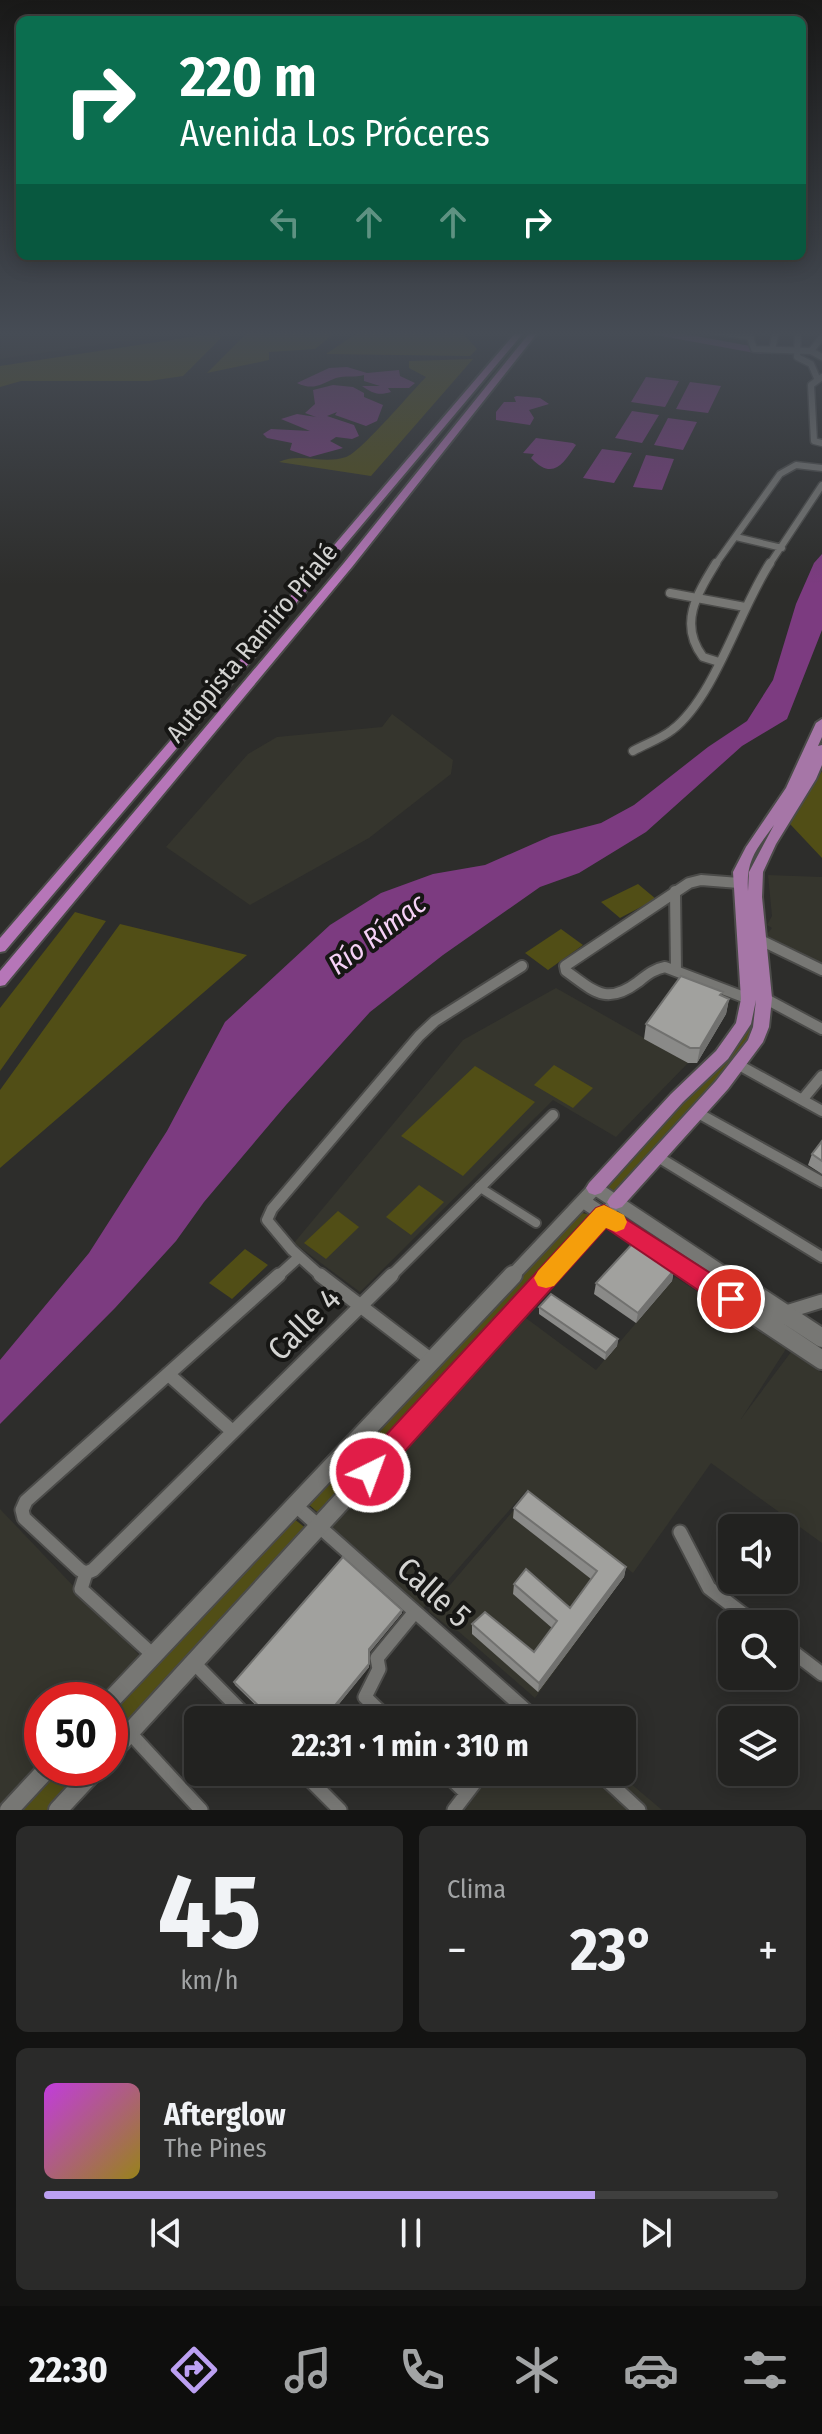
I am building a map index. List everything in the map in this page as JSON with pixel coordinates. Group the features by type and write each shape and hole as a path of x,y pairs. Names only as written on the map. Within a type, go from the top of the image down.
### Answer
{"highway":[{"name":"Autopista Ramiro Prialé","path":"0,947 256,648 449,415"},
{"name":"Autopista Ramiro Prialé","path":"0,981 348,565 467,415"}],"main road":[{"path":"130,1733 739,1065 761,1027 742,932 739,883 746,854 788,794 822,723"},
{"path":"128,1682 736,1039 756,999 756,872 769,844 810,779 822,749"},
{"path":"595,1188 610,1208 704,1281 822,1360"},
{"path":"583,1201 610,1208 715,1268 822,1338"},
{"path":"704,1281 715,1268"},
{"path":"9,1810 31,1786"},
{"path":"64,1807 82,1786"}],"street":[{"path":"818,420 814,441 822,443"},
{"path":"719,662 703,657 691,634 690,616 695,597 785,470 802,465 822,468"},
{"path":"633,751 672,730 693,707 719,662 753,589 822,485"},
{"path":"736,537 782,548"},
{"path":"670,593 745,607"},
{"path":"739,883 695,881 675,891 565,966 566,971 599,994 611,997 620,996 656,968 665,967 756,999 822,1029"},
{"path":"675,891 676,971"},
{"path":"742,932 822,970"},
{"path":"430,1359 299,1257 269,1228 267,1220 272,1209 419,1036 435,1021 522,966"},
{"path":"739,1065 822,1111"},
{"path":"802,1100 822,1076"},
{"path":"698,1113 822,1182"},
{"name":"Calle 4","path":"89,1572 553,1115"},
{"path":"658,1157 822,1257"},
{"path":"479,1187 536,1223"},
{"path":"153,1655 81,1589 89,1572 24,1518 22,1510 26,1501 299,1257"},
{"path":"767,1323 783,1313 822,1301"},
{"path":"168,1374 232,1431"},
{"name":"Calle 5","path":"295,1505 517,1706"},
{"path":"680,1532 709,1588 738,1610"},
{"path":"374,1706 365,1697 365,1692 379,1669 377,1658 414,1613"},
{"path":"798,1656 822,1674"},
{"path":"194,1663 236,1706"},
{"path":"130,1733 201,1810"},
{"path":"316,1786 340,1810"},
{"path":"459,1786 466,1793"},
{"path":"454,1810 472,1786"},
{"path":"613,1786 639,1810"}],"shaded area":[{"path":"391,415 424,415 371,476 279,462 295,458 328,460 346,457"},
{"path":"392,714 453,760 451,774 369,838 250,905 166,847 248,754 277,737 382,727"},
{"path":"822,771 822,858 790,824"},
{"path":"768,875 822,877 822,964 765,936 772,928 767,925 772,916"},
{"path":"638,884 656,899 620,918 601,902"},
{"path":"75,912 106,921 0,1071 0,1008"},
{"path":"120,924 247,955 0,1168 0,1090"},
{"path":"561,929 583,945 548,970 525,953"},
{"path":"747,942 760,1005 747,1045 617,1194 610,1194 603,1188 741,1039"},
{"path":"556,988 688,1063 616,1137 553,1100 360,1292 294,1243 463,1040"},
{"path":"554,1065 593,1088 573,1108 534,1085"},
{"path":"475,1066 535,1102 463,1176 401,1136"},
{"path":"419,1185 444,1202 411,1235 386,1217"},
{"path":"338,1211 359,1227 326,1259 304,1243"},
{"path":"588,1214 590,1223 321,1515 307,1503 575,1215"},
{"path":"245,1249 268,1265 232,1299 209,1283"},
{"path":"675,1277 786,1349 741,1419 791,1352 822,1373 822,1543 798,1526 798,1514 782,1514 711,1463 633,1573 527,1490 420,1612 311,1512 503,1301 596,1370"},
{"path":"524,1498 624,1577 535,1698 458,1631 428,1611"},
{"path":"0,1509 158,1675 128,1708 128,1682 24,1682 24,1786 55,1786 32,1810 0,1810"},
{"path":"293,1518 308,1530 128,1727 128,1696"},
{"path":"43,1786 74,1786 52,1810 21,1810"},
{"path":"482,1786 634,1786 662,1810 465,1810"}],"water":[{"path":"292,415 316,417 312,415 328,415 354,425 359,436 352,439 336,437 330,441 343,448 310,457 290,450 292,443 267,438 263,434 271,429 310,431 281,419"},
{"path":"336,415 379,415 377,421 366,426"},
{"path":"496,415 532,415 534,418 530,425 496,420"},
{"path":"629,415 659,415 642,443 615,438"},
{"path":"668,418 697,422 683,450 654,445"},
{"path":"536,438 576,445 562,464 545,468 531,458 534,454 523,453"},
{"path":"602,449 632,453 614,483 583,478"},
{"path":"646,455 674,459 662,490 633,487"},
{"name":"Río Rímac","path":"822,554 822,630 787,719 742,746 646,832 579,873 540,887 443,955 370,1012 286,1105 204,1202 176,1241 115,1308 0,1424 0,1360 89,1253 167,1131 225,1022 330,925 381,893 433,874 485,865 551,836 601,823 634,805 708,747 747,721 773,680 796,604 814,563"}],"building":[{"path":"681,976 723,992 720,995 729,999 700,1048 690,1048 646,1024"},
{"path":"822,1141 822,1161 812,1154"},
{"path":"634,1242 674,1270 638,1313 596,1283"},
{"path":"551,1294 618,1339 606,1353 539,1307"},
{"path":"528,1491 626,1567 539,1683 472,1624 485,1612 534,1652 557,1621 514,1584 526,1569 570,1608 597,1571 514,1508"},
{"path":"343,1557 402,1610 369,1649 369,1664 334,1706 259,1706 234,1682"}],"slow traffic":[{"path":"546,1278 604,1215 616,1222"}],"route":[{"path":"370,1472 604,1215 731,1299"}]}
